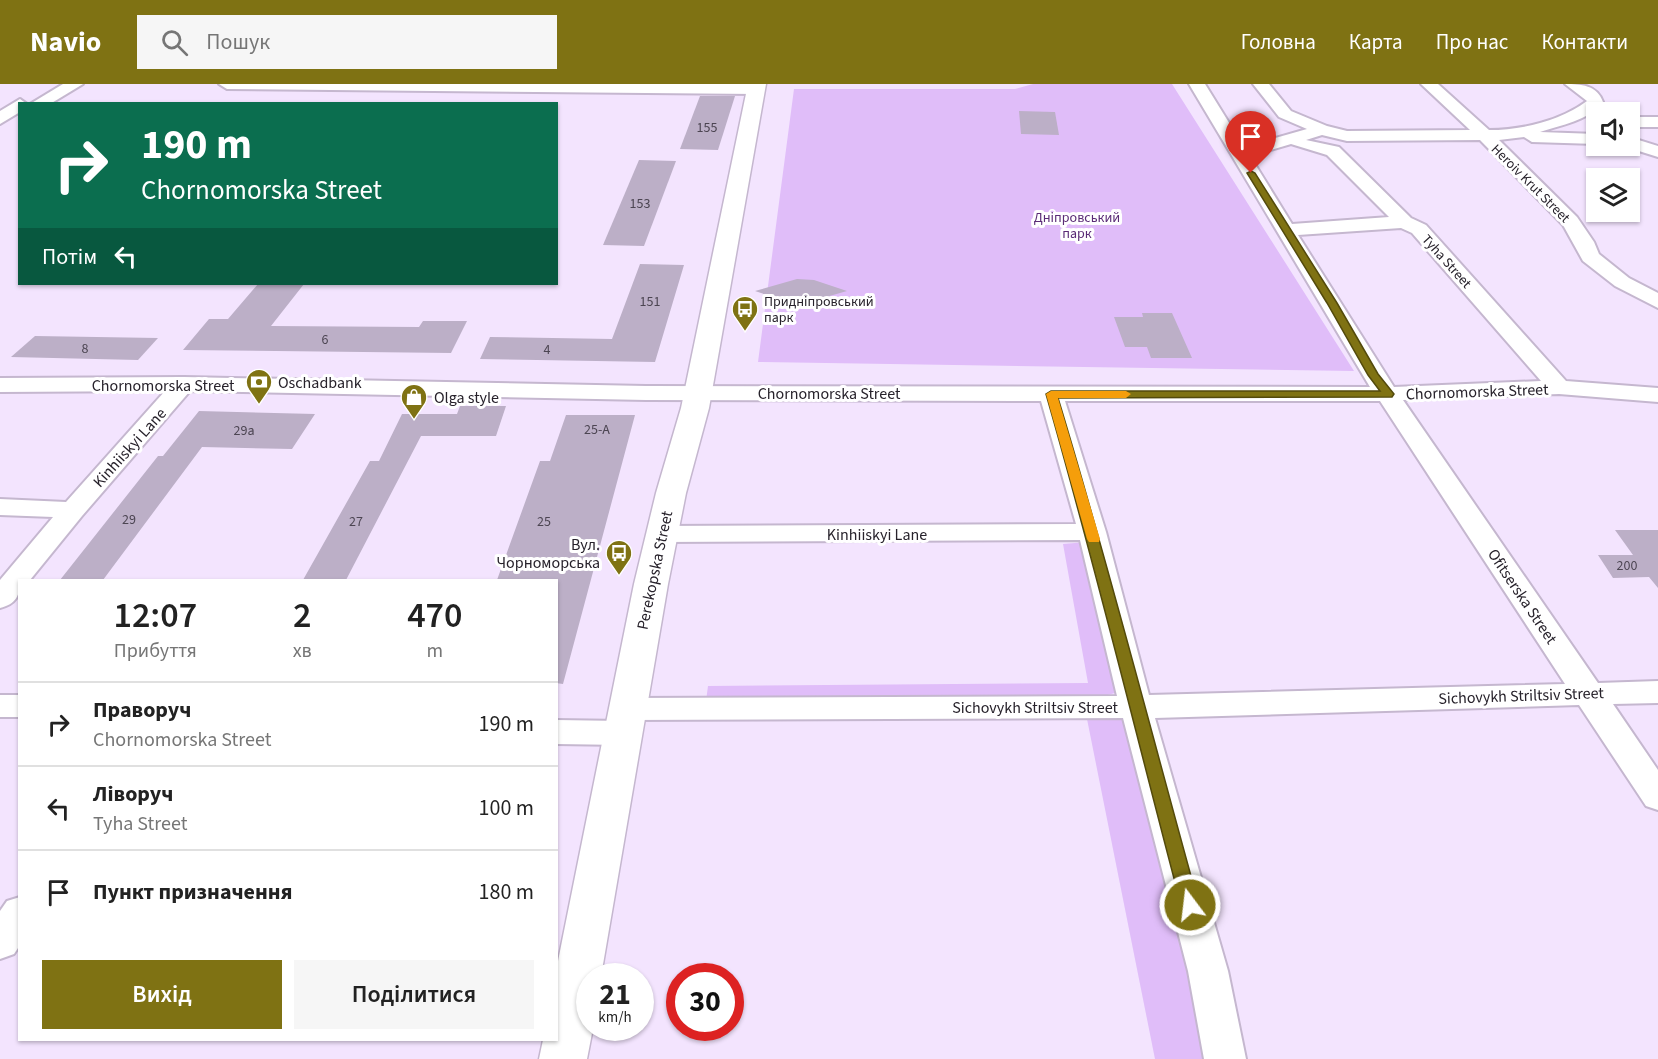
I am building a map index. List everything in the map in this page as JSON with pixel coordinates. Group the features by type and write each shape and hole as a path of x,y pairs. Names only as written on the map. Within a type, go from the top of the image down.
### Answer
{"main road":[{"name":"Perekopska Street","path":"563,1059 571,948 625,721 661,534 698,393 757,87"}],"street":[{"path":"23,102 46,84"},
{"path":"41,102 75,84"},
{"path":"227,84 757,87"},
{"path":"1197,84 1374,375 1388,394"},
{"path":"1261,84 1285,114 1322,130 1347,136 1515,135 1586,139"},
{"name":"Heroiv Krut Street","path":"1429,84 1570,220 1584,242 1590,257 1622,282 1658,302"},
{"path":"1515,135 1579,114 1590,107 1595,102 1593,96 1573,84"},
{"path":"0,121 18,106"},
{"path":"0,121 18,113"},
{"path":"1640,122 1658,122"},
{"path":"1239,154 1322,130"},
{"name":"Tyha Street","path":"1290,141 1333,151 1404,222 1419,230 1559,387"},
{"path":"1640,146 1658,152"},
{"path":"1286,230 1404,222"},
{"name":"Chornomorska Street","path":"3,388 184,384 698,393 1388,394 1559,387 1658,395"},
{"name":"Kinhiiskyi Lane","path":"0,599 73,510 184,384"},
{"path":"1051,394 1092,532 1136,707 1208,971 1225,1059"},
{"name":"Ofitserska Street","path":"1388,394 1658,797"},
{"path":"0,507 73,510"},
{"name":"Kinhiiskyi Lane","path":"661,534 1092,532"},
{"name":"Sichovykh Striltsiv Street","path":"558,732 625,721 1658,692"},
{"path":"0,706 18,706"},
{"path":"18,915 0,944 18,945"}],"green space":[{"name":"Дніпровський парк","path":"1033,84 1172,84 1354,371 758,362 794,89 1015,89"},
{"path":"1087,542 1120,682 1115,693 1096,698 706,701 708,686 1088,683 1063,544"},
{"path":"1087,719 1126,719 1212,1059 1155,1059"}],"building":[{"path":"700,96 735,96 718,150 680,149"},
{"path":"1019,111 1055,112 1059,135 1021,134"},
{"path":"639,160 676,161 644,246 603,245"},
{"path":"640,264 684,265 655,362 480,359 490,337 612,339"},
{"path":"797,279 814,280 847,291 805,303 787,302 755,291"},
{"path":"257,285 303,285 271,326 419,327 423,321 467,321 451,353 183,350 209,319 228,319"},
{"path":"1142,313 1172,313 1192,358 1151,358 1147,347 1125,347 1114,317 1143,317"},
{"path":"35,336 158,338 138,360 11,357"},
{"path":"460,406 506,406 496,436 421,436 347,579 304,579 370,461 379,461 402,414 457,414"},
{"path":"199,411 315,414 292,449 202,447 104,579 61,579 158,456 163,456"},
{"path":"566,415 635,415 563,684 558,683 558,579 497,579 540,461 550,461"},
{"path":"1615,530 1658,530 1658,588 1649,577 1613,578 1598,555 1633,555"}],"slow traffic":[{"path":"1094,539 1051,394 1126,394"}],"place":[{"name":"Придніпровський парк","path":"745,332"},
{"name":"Oschadbank","path":"259,405"},
{"name":"Olga style","path":"414,420"},
{"name":"Вул. Чорноморська","path":"619,576"}],"route":[{"path":"1190,905 1136,707 1092,532 1051,394 1388,394 1374,375 1251,173"}]}
